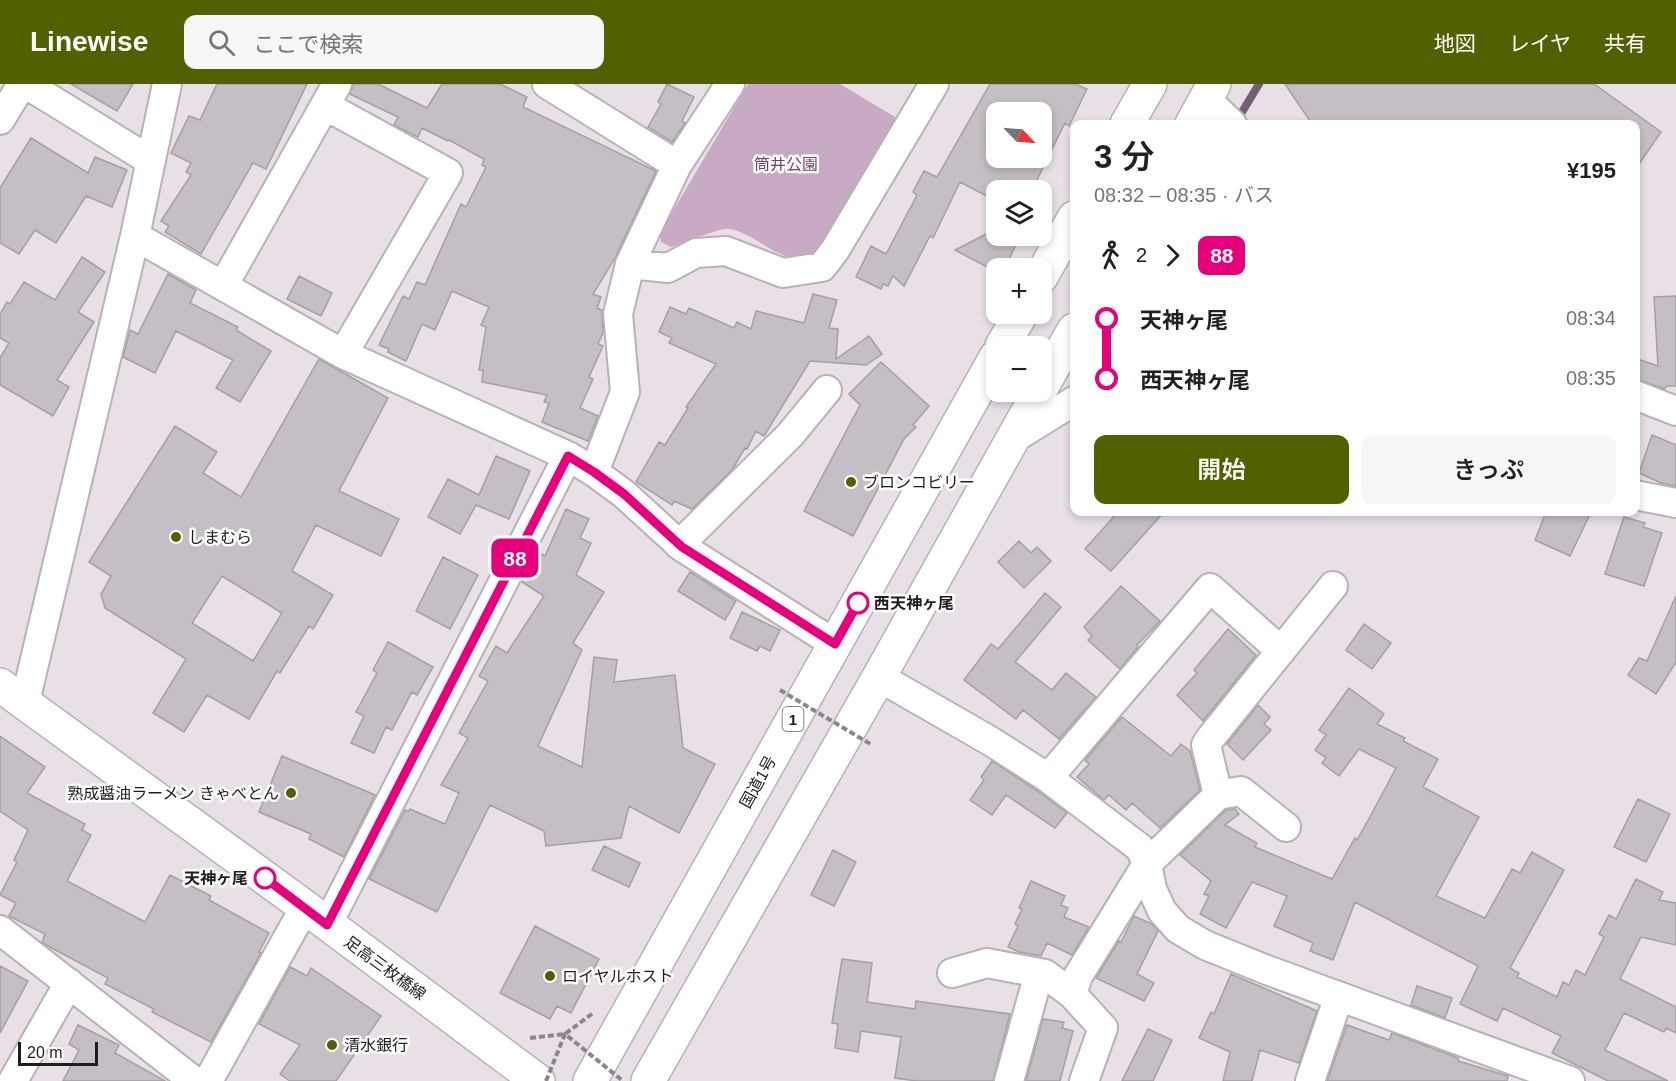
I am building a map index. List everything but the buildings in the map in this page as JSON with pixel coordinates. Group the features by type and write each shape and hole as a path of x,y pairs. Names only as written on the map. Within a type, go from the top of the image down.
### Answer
{"main road":[{"path":"1129,120 1150,84"},
{"path":"1052,258 1070,225"},
{"path":"1052,369 1070,337"},
{"name":"国道1号","path":"590,1081 986,375"},
{"path":"648,1081 1033,402"},
{"name":"足高三枚橋線","path":"12,694 538,1081"}],"street":[{"path":"0,120 24,84 151,161"},
{"path":"12,694 135,236 167,84"},
{"path":"547,84 677,165"},
{"path":"630,264 668,268 696,253 726,251 783,273 822,267 836,249 934,84"},
{"path":"594,472 625,392 618,314 630,264 677,165 719,88"},
{"path":"223,286 332,95 448,173 343,354"},
{"path":"1204,103 1227,120"},
{"path":"135,236 343,354 568,456 624,494 679,545 835,644"},
{"path":"679,545 790,435 827,390"},
{"path":"1640,397 1676,411"},
{"path":"1011,440 1070,403"},
{"path":"207,1081 316,916 568,456"},
{"path":"1640,496 1676,502"},
{"path":"1218,795 1206,745 1333,586"},
{"path":"1048,778 1210,588 1281,651"},
{"path":"879,677 992,742 1048,778 1140,848 1147,864 1152,889 1162,911 1178,929 1205,945 1570,1081"},
{"path":"1072,994 1078,976 1147,864 1218,795 1240,791 1286,827"},
{"path":"0,930 194,1081"},
{"path":"952,973 987,963 1045,974 1072,994 1103,1028 1084,1081"},
{"path":"1009,1081 1039,973"},
{"path":"13,1081 69,983"},
{"path":"1310,1081 1339,996"}],"path":[{"path":"780,690 872,744"},
{"path":"530,1038 565,1034 596,1011"},
{"path":"546,1081 565,1034"},
{"path":"565,1034 623,1081"}],"green space":[{"name":"筒井公園","path":"748,84 840,84 900,120 829,237 816,252 805,257 794,258 783,255 751,237 729,229 710,233 671,247 661,242 660,233"}],"waterway":[{"path":"1237,120 1259,84"}],"bus line":[{"name":"88","path":"265,878 327,925 568,456 624,494 682,547 835,644 858,603"}],"place":[{"name":"ブロンコビリー","path":"851,482"},
{"name":"しまむら","path":"176,537"},
{"name":"西天神ヶ尾","path":"858,603"},
{"name":"熟成醤油ラーメン きゃべとん","path":"291,793"},
{"name":"天神ヶ尾","path":"265,878"},
{"name":"ロイヤルホスト","path":"550,976"},
{"name":"清水銀行","path":"332,1045"}]}
